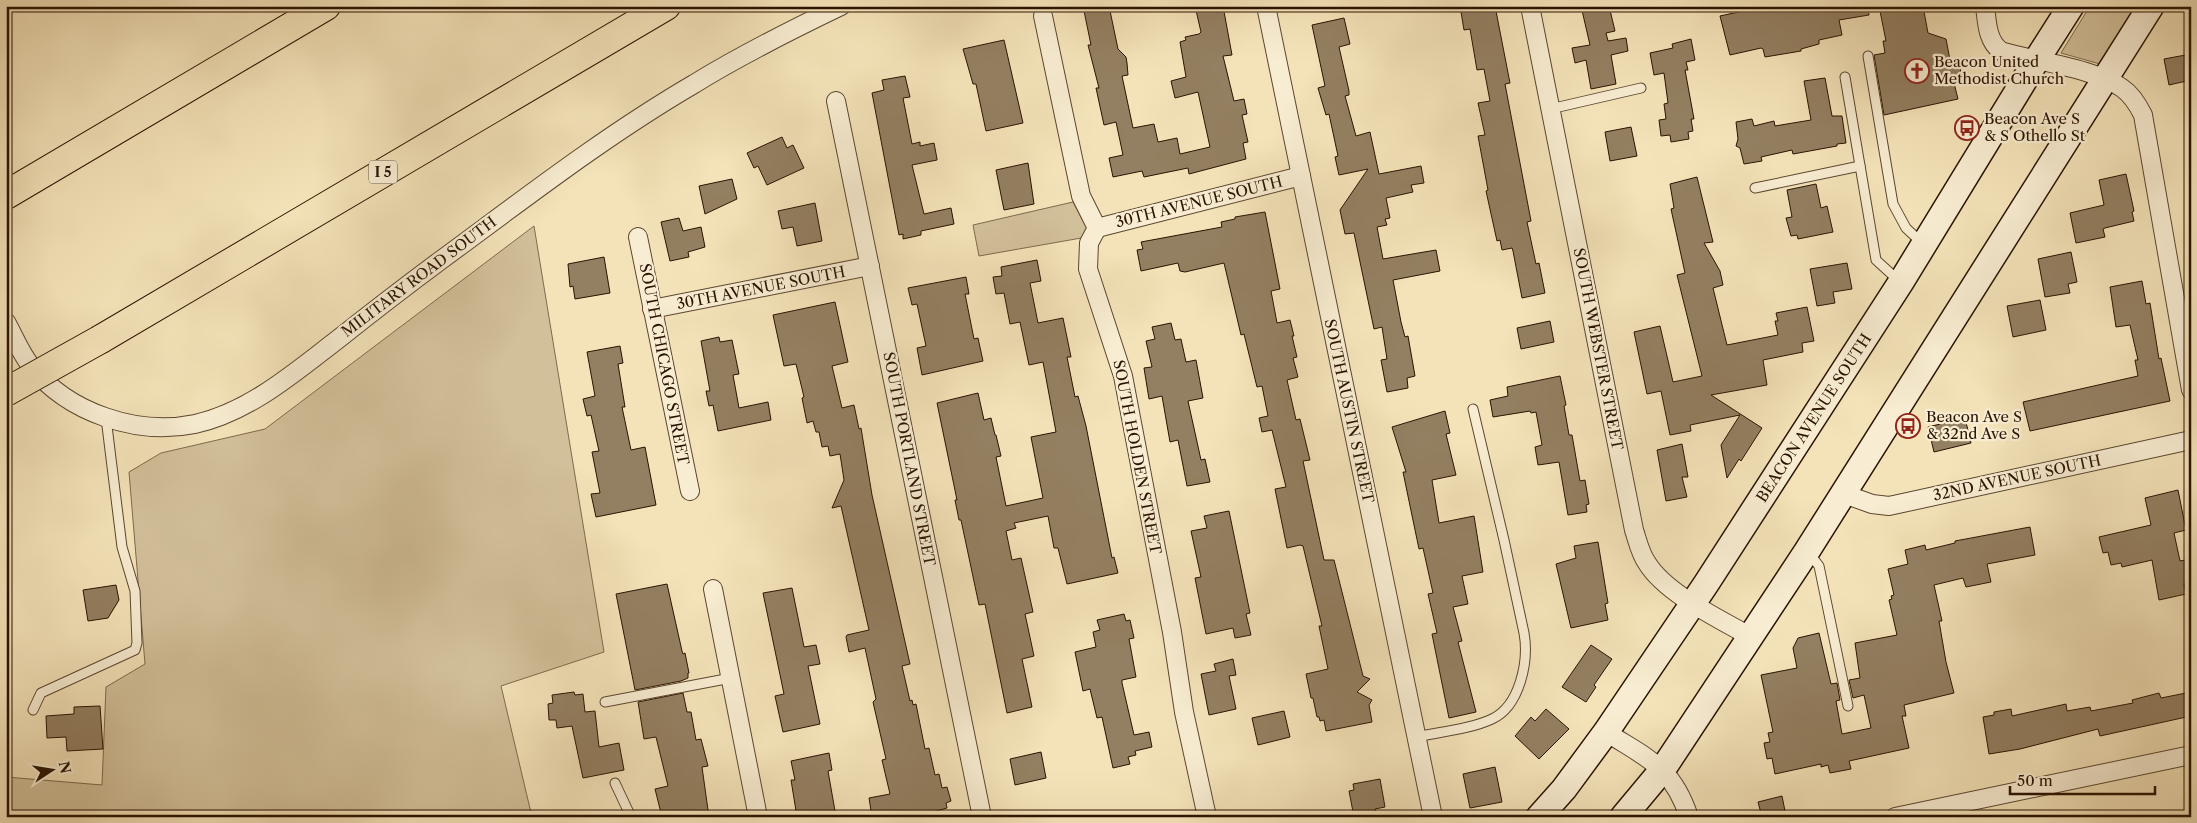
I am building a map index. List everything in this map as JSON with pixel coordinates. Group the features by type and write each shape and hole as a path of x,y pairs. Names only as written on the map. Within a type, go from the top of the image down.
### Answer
{"highway":[{"path":"6,195 326,6"},
{"name":"I 5","path":"6,392 666,6"}],"main road":[{"name":"BEACON AVENUE SOUTH","path":"1539,817 1564,789 1606,732 1693,604 1901,282 2071,6"},
{"path":"1623,817 1663,769 1807,551 2151,6"}],"street":[{"name":"MILITARY ROAD SOUTH","path":"6,322 31,366 68,399 106,418 153,427 193,424 219,417 242,407 302,366 411,282 588,152 693,84 792,30 841,6"},
{"name":"SOUTH AUSTIN STREET","path":"1266,6 1433,817"},
{"name":"SOUTH WEBSTER STREET","path":"1530,6 1636,537 1646,563 1656,577 1693,604 1751,637"},
{"path":"1984,6 1990,38 1994,47 2001,51 2105,78 2123,88 2133,98 2143,115 2191,390"},
{"path":"1043,16 1081,196 1097,228"},
{"name":"SOUTH PORTLAND STREET","path":"836,101 982,817"},
{"name":"30TH AVENUE SOUTH","path":"1097,228 1301,176"},
{"name":"SOUTH HOLDEN STREET","path":"1097,228 1089,243 1088,269 1123,376 1172,632 1184,712 1207,817"},
{"name":"SOUTH CHICAGO STREET","path":"638,236 690,490"},
{"name":"30TH AVENUE SOUTH","path":"652,309 870,266"},
{"name":"32ND AVENUE SOUTH","path":"1844,494 1872,504 1889,506 2191,440"},
{"path":"713,589 758,817"},
{"path":"1606,732 1663,769 1675,784 1689,817"},
{"path":"1895,817 2191,755"}],"lane":[{"path":"1868,56 1894,204 1906,228 1924,245"},
{"path":"1845,77 1876,260 1901,282"},
{"path":"1550,109 1641,88"},
{"path":"1755,188 1860,166"},
{"path":"1416,737 1494,719 1513,698 1523,673 1526,647 1522,624 1473,409"},
{"path":"33,710 41,693 136,650 135,591 122,547 106,418"},
{"path":"1807,551 1818,566 1848,706"},
{"path":"605,702 731,678"},
{"path":"615,783 631,817"}],"shaded area":[{"path":"2090,6 2136,6 2100,64 2061,53"},
{"path":"1073,202 1089,232 1087,237 979,256 973,225"},
{"path":"534,226 604,652 501,686 532,817 6,817 6,777 102,785 106,687 145,664 129,472 161,453 265,429"}],"building":[{"path":"1083,6 1109,6 1118,49 1126,57 1128,75 1122,76 1133,128 1154,124 1158,142 1177,138 1180,154 1210,147 1198,92 1175,98 1171,81 1186,77 1180,42 1186,40 1185,37 1201,32 1195,6 1223,6 1232,55 1223,56 1234,101 1244,99 1247,114 1242,115 1248,142 1243,143 1246,159 1189,174 1188,168 1144,177 1142,171 1113,177 1109,158 1123,155 1116,122 1104,125 1096,88 1099,88 1088,45 1091,45"},
{"path":"1460,6 1495,6 1510,83 1505,84 1531,221 1527,222 1536,264 1539,263 1545,293 1522,298 1512,248 1502,250 1500,240 1497,241 1486,191 1488,190 1478,136 1485,135 1478,103 1490,101 1484,69 1477,70 1470,29 1464,30"},
{"path":"1581,6 1609,6 1615,31 1606,33 1608,41 1626,38 1628,51 1611,55 1616,84 1591,89 1586,60 1575,63 1572,48 1590,45"},
{"path":"1751,6 1868,6 1869,15 1839,20 1842,35 1819,40 1819,44 1801,49 1801,51 1765,57 1761,48 1730,55 1720,16 1752,9"},
{"name":"Beacon United Methodist Church","path":"1879,6 1923,6 1928,33 1946,39 1950,60 1958,59 1963,81 1954,83 1958,99 1884,115 1874,55 1885,53 1883,41 1886,41"},
{"path":"1344,18 1350,44 1339,47 1349,91 1349,95 1345,96 1356,136 1370,132 1379,174 1421,166 1424,183 1411,185 1413,192 1386,198 1390,218 1385,219 1387,225 1377,227 1383,259 1436,250 1440,271 1393,280 1405,337 1408,336 1415,376 1407,378 1408,388 1387,392 1381,360 1387,359 1382,327 1374,329 1354,233 1345,234 1340,210 1368,169 1339,175 1335,157 1338,156 1329,114 1326,115 1318,88 1325,86 1312,25"},
{"path":"1691,39 1695,60 1686,62 1688,70 1685,70 1694,119 1691,119 1693,131 1688,132 1689,139 1671,142 1670,135 1661,136 1659,120 1666,119 1664,104 1668,103 1664,73 1654,75 1650,53 1673,48 1672,44"},
{"path":"1004,40 1023,123 986,131 976,84 973,84 963,49"},
{"path":"2191,54 2191,80 2169,85 2164,59"},
{"path":"905,76 910,97 903,98 912,144 920,142 920,146 934,143 937,159 912,165 924,214 951,208 954,224 921,231 921,235 903,239 903,234 899,235 872,93 884,90 882,80"},
{"path":"1825,78 1832,116 1842,116 1846,143 1793,154 1792,150 1761,157 1762,161 1744,164 1740,148 1736,146 1738,139 1736,122 1752,119 1754,126 1774,121 1775,126 1811,120 1804,81"},
{"path":"1631,127 1637,156 1610,161 1605,132"},
{"path":"782,137 787,148 793,145 804,168 767,185 758,166 754,168 747,153"},
{"path":"1028,163 1034,204 1004,210 996,170"},
{"path":"2126,174 2134,211 2132,212 2134,221 2103,229 2105,237 2076,243 2070,213 2104,205 2099,180"},
{"path":"1697,177 1713,242 1704,243 1720,271 1723,285 1713,288 1727,345 1778,335 1775,321 1778,321 1776,313 1807,307 1814,341 1802,343 1803,352 1763,360 1767,385 1711,395 1762,428 1741,461 1739,459 1727,478 1721,445 1740,415 1690,425 1691,431 1670,435 1661,391 1647,394 1634,332 1660,326 1673,382 1702,376 1677,275 1685,273 1671,209 1674,208 1670,184"},
{"path":"732,179 737,199 705,214 699,186"},
{"path":"1816,184 1821,208 1827,206 1833,232 1798,239 1797,235 1791,236 1786,218 1792,217 1787,190"},
{"path":"815,203 822,241 797,246 793,227 782,229 778,211"},
{"path":"1265,212 1280,289 1271,291 1277,323 1290,320 1294,336 1292,336 1297,357 1293,358 1298,377 1287,380 1296,420 1300,419 1310,460 1303,461 1324,560 1334,560 1363,676 1370,679 1357,692 1372,700 1369,705 1372,722 1326,731 1324,720 1320,721 1319,717 1317,717 1306,674 1328,669 1319,626 1322,626 1303,546 1287,548 1275,489 1286,487 1272,430 1262,432 1259,418 1268,416 1262,386 1257,387 1244,334 1241,335 1224,263 1185,272 1180,271 1178,263 1141,271 1137,250 1143,249 1141,242 1222,227 1221,222 1235,219 1235,217"},
{"path":"679,218 683,231 701,227 705,247 688,252 689,257 670,261 661,222"},
{"path":"2071,252 2077,282 2068,284 2070,293 2045,297 2038,259"},
{"path":"604,257 610,293 575,299 573,286 570,287 568,264"},
{"path":"1037,260 1041,281 1030,283 1038,323 1063,318 1071,357 1067,357 1075,397 1078,396 1086,426 1112,558 1114,557 1118,573 1067,584 1058,548 1054,548 1048,516 1014,523 1016,528 1006,531 1012,560 1021,558 1033,612 1025,614 1034,656 1022,659 1032,707 1007,713 985,604 979,605 961,520 959,520 955,500 957,500 937,403 978,393 984,420 991,418 996,435 1001,456 996,457 1006,506 1043,498 1031,437 1056,432 1043,362 1029,365 1020,322 1010,324 1004,293 996,294 993,277 1002,276 1001,267"},
{"path":"1847,263 1852,289 1833,292 1835,303 1817,306 1810,269"},
{"path":"966,277 969,294 965,294 974,339 978,338 983,361 922,375 917,348 926,346 917,304 912,305 908,288"},
{"path":"2142,281 2146,304 2150,303 2159,359 2161,358 2170,401 2030,431 2023,402 2138,376 2135,360 2138,360 2130,325 2116,327 2110,287"},
{"path":"2040,300 2046,330 2013,337 2007,306"},
{"path":"835,302 848,362 832,366 842,408 854,405 859,429 861,428 872,495 910,664 902,666 910,701 912,700 913,705 916,704 925,749 929,748 935,775 939,774 942,788 947,787 951,801 946,803 947,808 933,812 935,817 897,817 896,813 872,817 869,798 890,794 882,760 886,759 873,702 876,699 865,648 849,652 846,637 847,635 869,630 841,506 832,508 844,480 840,454 830,456 828,446 822,447 819,432 816,432 813,421 807,423 802,398 804,397 796,364 784,366 773,315"},
{"path":"1550,321 1554,342 1521,349 1517,328"},
{"path":"1171,323 1175,340 1181,339 1186,362 1196,360 1203,398 1188,401 1201,460 1205,459 1210,482 1187,486 1178,440 1170,442 1162,396 1149,399 1144,368 1152,367 1146,341 1155,339 1152,327"},
{"path":"719,337 720,342 732,340 739,374 733,375 739,408 768,402 771,420 718,431 713,405 709,406 706,391 710,391 701,341"},
{"path":"620,346 623,363 618,364 625,407 622,407 631,450 645,447 656,505 596,517 591,494 600,493 592,452 599,451 591,415 587,416 583,399 595,396 587,352"},
{"path":"1560,376 1566,405 1564,406 1569,435 1572,435 1580,481 1585,480 1589,504 1586,505 1587,512 1568,515 1559,462 1538,465 1535,447 1542,445 1536,412 1531,413 1530,411 1493,417 1490,400 1508,396 1507,387"},
{"path":"1445,411 1450,433 1446,434 1456,475 1432,480 1439,523 1474,516 1483,572 1462,576 1468,604 1453,607 1462,641 1458,642 1476,712 1449,718 1432,634 1437,633 1428,594 1433,593 1423,548 1419,549 1403,472 1406,472 1392,427"},
{"path":"1965,418 1971,443 1934,452 1928,427"},
{"path":"1682,444 1688,477 1682,477 1687,497 1666,501 1657,450"},
{"path":"2178,490 2186,530 2174,533 2180,561 2191,559 2191,583 2184,584 2186,594 2159,600 2152,560 2122,567 2121,563 2111,565 2108,552 2103,553 2099,537 2151,525 2145,498"},
{"path":"1229,511 1250,613 1246,614 1251,635 1235,638 1233,628 1206,634 1195,578 1201,577 1191,531 1207,528 1204,516"},
{"path":"2030,527 2035,555 1987,564 1991,582 1966,587 1963,578 1934,585 1942,621 1939,621 1946,662 1954,693 1904,705 1906,716 1902,716 1909,748 1849,761 1851,769 1830,773 1828,765 1821,767 1821,764 1775,774 1772,758 1767,759 1764,743 1770,742 1768,733 1773,732 1761,675 1797,668 1793,648 1798,638 1819,633 1831,684 1837,683 1840,700 1836,701 1842,734 1871,728 1864,695 1853,698 1849,680 1860,678 1855,643 1897,635 1889,600 1894,595 1888,569 1908,564 1905,550 1925,545 1926,550 1955,543 1955,541"},
{"path":"1598,542 1608,603 1605,604 1608,620 1571,628 1556,564 1576,558 1574,546"},
{"path":"667,584 682,651 683,654 685,653 689,673 688,678 635,690 616,594"},
{"path":"116,585 119,600 108,618 88,621 83,590"},
{"path":"792,588 804,647 816,645 820,664 808,666 820,724 783,732 775,696 784,694 763,593"},
{"path":"1124,614 1126,621 1130,620 1134,638 1129,639 1136,677 1122,680 1122,683 1134,735 1149,732 1152,747 1135,751 1136,755 1128,757 1130,764 1113,768 1102,717 1097,718 1090,689 1083,691 1075,652 1096,647 1093,632 1100,630 1097,620"},
{"path":"1591,645 1612,659 1594,685 1596,687 1586,702 1562,687"},
{"path":"1233,659 1236,675 1229,676 1236,709 1209,715 1201,674 1216,671 1214,664"},
{"path":"574,692 575,695 583,694 585,712 595,711 599,747 619,743 624,770 583,778 572,726 557,728 556,720 549,720 548,704 553,703 552,695"},
{"path":"2191,692 2191,716 2100,736 2098,729 2020,749 1989,754 1983,717 1994,715 1994,712 2011,709 2012,716 2066,704 2067,711 2090,707 2091,711 2133,703 2132,700 2159,693 2161,698"},
{"path":"683,693 687,712 691,712 696,740 701,739 708,766 702,767 709,817 662,817 655,789 668,786 656,737 644,739 638,702"},
{"path":"100,706 103,749 67,751 66,737 47,738 46,716 74,714 74,707"},
{"path":"1546,709 1569,729 1539,759 1515,736 1531,717 1535,721"},
{"path":"1284,711 1290,737 1258,745 1252,718"},
{"path":"1041,752 1046,778 1015,785 1010,759"},
{"path":"829,753 832,770 828,771 835,811 825,813 825,817 797,817 791,780 795,780 791,761"},
{"path":"1495,767 1502,802 1470,808 1463,774"},
{"path":"1380,779 1385,807 1375,809 1377,817 1354,817 1349,791 1354,790 1353,784"},
{"path":"1782,796 1785,811 1762,817 1758,802"}],"place":[{"name":"Beacon United Methodist Church","path":"1917,71"},
{"name":"Beacon Ave S & S Othello St","path":"1967,128"},
{"name":"Beacon Ave S & 32nd Ave S","path":"1908,426"}]}
